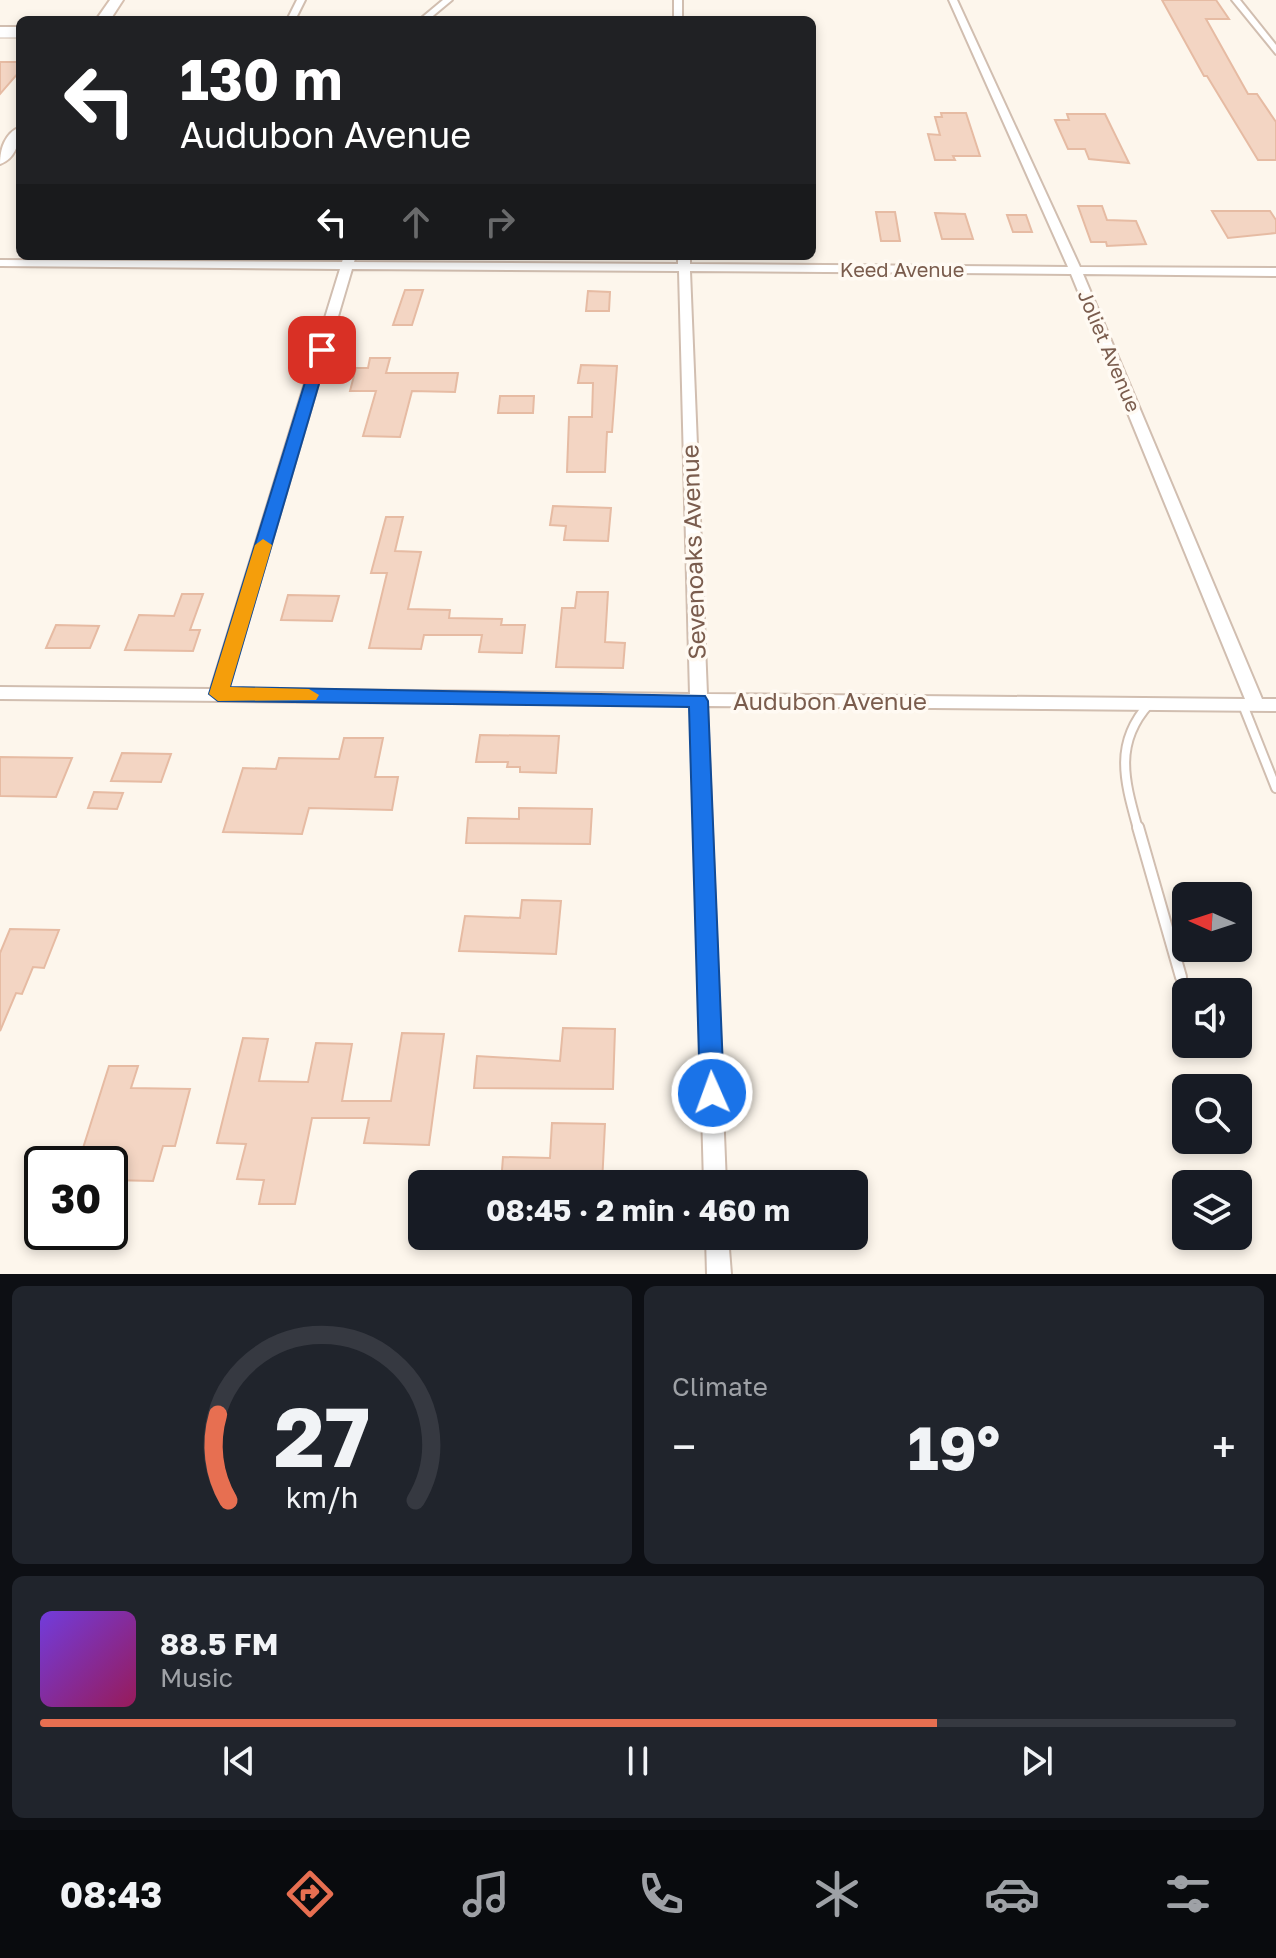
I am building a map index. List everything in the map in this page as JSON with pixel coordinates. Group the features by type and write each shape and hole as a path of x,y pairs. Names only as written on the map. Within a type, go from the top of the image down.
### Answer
{"street":[{"path":"428,16 448,0"},
{"name":"Joliet Avenue","path":"953,0 1076,271 1250,705"},
{"path":"1236,0 1276,51"},
{"path":"0,159 12,137"},
{"path":"218,694 349,260"},
{"name":"Keed Avenue","path":"0,263 349,260 684,262 1276,272"},
{"name":"Sevenoaks Avenue","path":"684,262 715,1170"},
{"name":"Audubon Avenue","path":"0,693 1276,705"},
{"path":"718,1250 719,1274"}],"lane":[{"path":"0,43 2,34"},
{"path":"1149,704 1133,722 1126,746 1126,786 1181,977"},
{"path":"1250,705 1276,788"}],"building":[{"path":"1162,0 1216,0 1229,19 1206,19 1248,94 1257,94 1276,122 1276,160 1258,160 1207,76 1204,76"},
{"path":"0,62 16,62 16,76 0,94"},
{"path":"941,113 966,113 980,156 935,160 928,134 940,135 935,117 942,117"},
{"path":"1067,114 1105,114 1129,163 1089,159 1085,149 1068,149 1055,120 1069,120"},
{"path":"1078,206 1102,206 1107,220 1136,221 1146,244 1107,246 1106,242 1091,242"},
{"path":"1212,211 1270,211 1276,220 1276,233 1228,238"},
{"path":"876,212 895,212 900,241 881,241"},
{"path":"935,213 965,214 973,239 942,239"},
{"path":"1007,215 1026,215 1032,232 1013,232"},
{"path":"405,290 423,290 412,325 393,325"},
{"path":"588,291 610,292 609,311 586,311"},
{"path":"370,358 390,358 386,373 458,373 455,392 412,391 400,437 363,436 376,391 350,391 356,368 368,368"},
{"path":"581,365 617,366 612,432 607,432 605,472 567,472 569,417 592,417 593,383 578,383"},
{"path":"500,396 534,396 533,413 498,413"},
{"path":"553,506 611,508 608,541 564,540 566,526 550,525"},
{"path":"386,517 403,517 395,551 421,552 408,609 450,610 449,618 502,619 501,625 525,625 522,653 479,652 482,635 424,635 421,649 369,648 387,573 371,573"},
{"path":"577,592 608,592 605,642 625,643 623,668 556,667 562,608 575,608"},
{"path":"182,594 203,594 190,630 200,630 193,651 125,650 139,615 174,616"},
{"path":"288,595 339,596 332,621 281,620"},
{"path":"56,625 99,626 90,648 46,648"},
{"path":"480,735 559,736 556,773 520,772 520,767 507,767 508,762 476,762"},
{"path":"344,738 383,738 375,777 398,777 392,810 309,808 302,834 223,832 243,768 276,769 279,758 339,759"},
{"path":"122,753 171,754 161,782 111,781"},
{"path":"0,757 72,758 56,797 0,796"},
{"path":"94,792 123,793 117,809 88,808"},
{"path":"519,808 592,809 590,844 466,843 468,818 519,819"},
{"path":"522,900 561,901 556,954 459,951 465,916 520,918"},
{"path":"10,929 59,930 44,968 33,967 22,994 16,993 0,1031 0,953"},
{"path":"563,1028 615,1029 613,1089 474,1088 477,1056 560,1061"},
{"path":"402,1033 444,1034 429,1145 364,1143 369,1118 312,1118 295,1204 259,1204 264,1180 237,1179 246,1144 217,1143 243,1038 268,1039 259,1081 308,1082 316,1043 352,1044 342,1101 391,1101"},
{"path":"109,1066 138,1066 131,1088 190,1089 175,1146 163,1146 153,1181 128,1180 128,1146 84,1146"},
{"path":"552,1123 605,1124 603,1170 502,1170 503,1157 550,1158"}],"slow traffic":[{"path":"263,545 218,694 309,695"}],"route":[{"path":"322,350 218,694 699,701 712,1093"}]}
